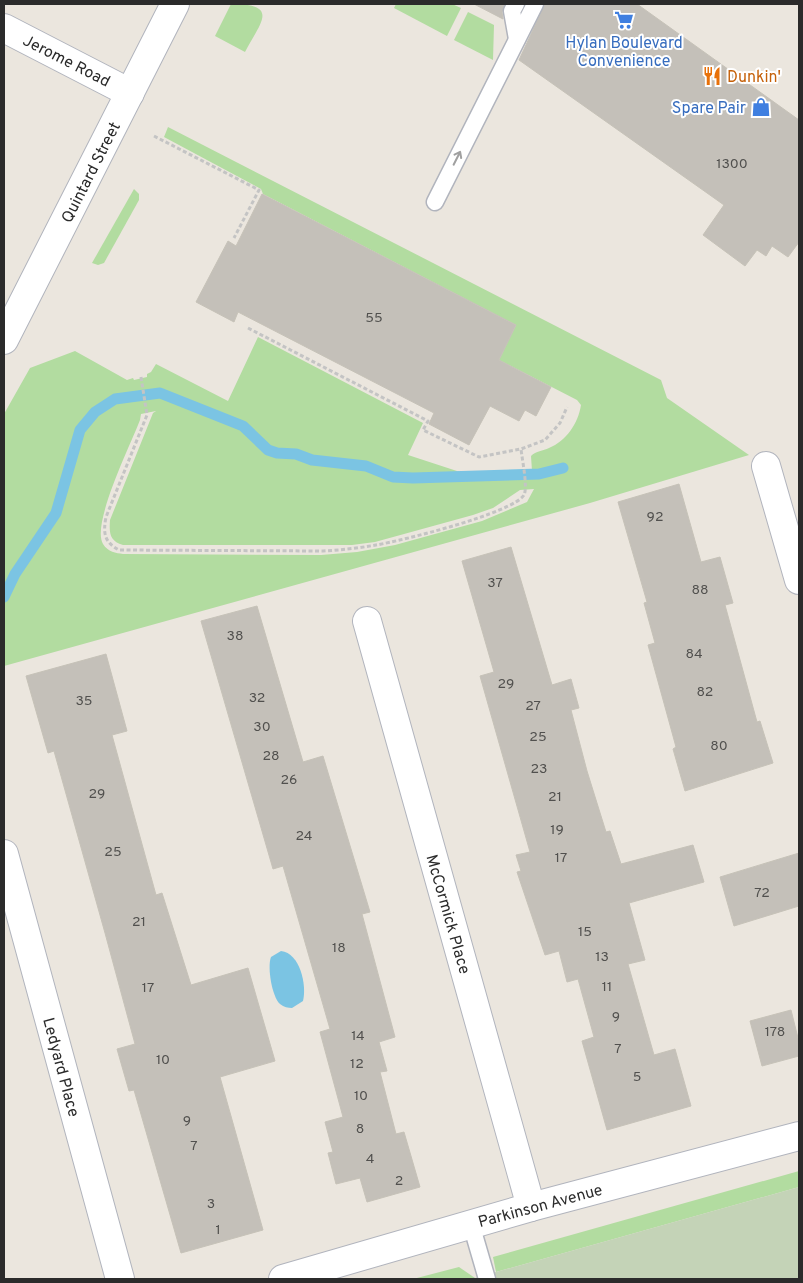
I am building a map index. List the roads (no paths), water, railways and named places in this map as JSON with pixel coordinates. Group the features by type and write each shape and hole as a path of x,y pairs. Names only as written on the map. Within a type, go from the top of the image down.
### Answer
{"street":[{"name":"Quintard Street","path":"4,340 175,4"},
{"name":"Jerome Road","path":"4,28 130,93"},
{"path":"766,466 799,580"},
{"name":"McCormick Place","path":"367,621 531,1207"},
{"name":"Ledyard Place","path":"4,854 120,1279"},
{"name":"Parkinson Avenue","path":"283,1279 531,1207 799,1136"}],"lane":[{"path":"516,4 512,11 517,39"},
{"path":"435,202 535,4"},
{"path":"471,1224 487,1279"}],"water":[{"path":"281,951 293,957 303,979 303,1001 292,1008 280,1004 271,982 271,957"}],"waterway":[{"path":"4,597 15,574 56,513 80,430 95,412 115,399 160,393 243,426 268,450 277,453 296,454 312,460 366,466 393,477 539,474 563,468"}],"place":[{"name":"Hylan Boulevard Convenience","path":"624,20"},
{"name":"Dunkin'","path":"712,76"},
{"name":"Spare Pair","path":"761,107"}]}
